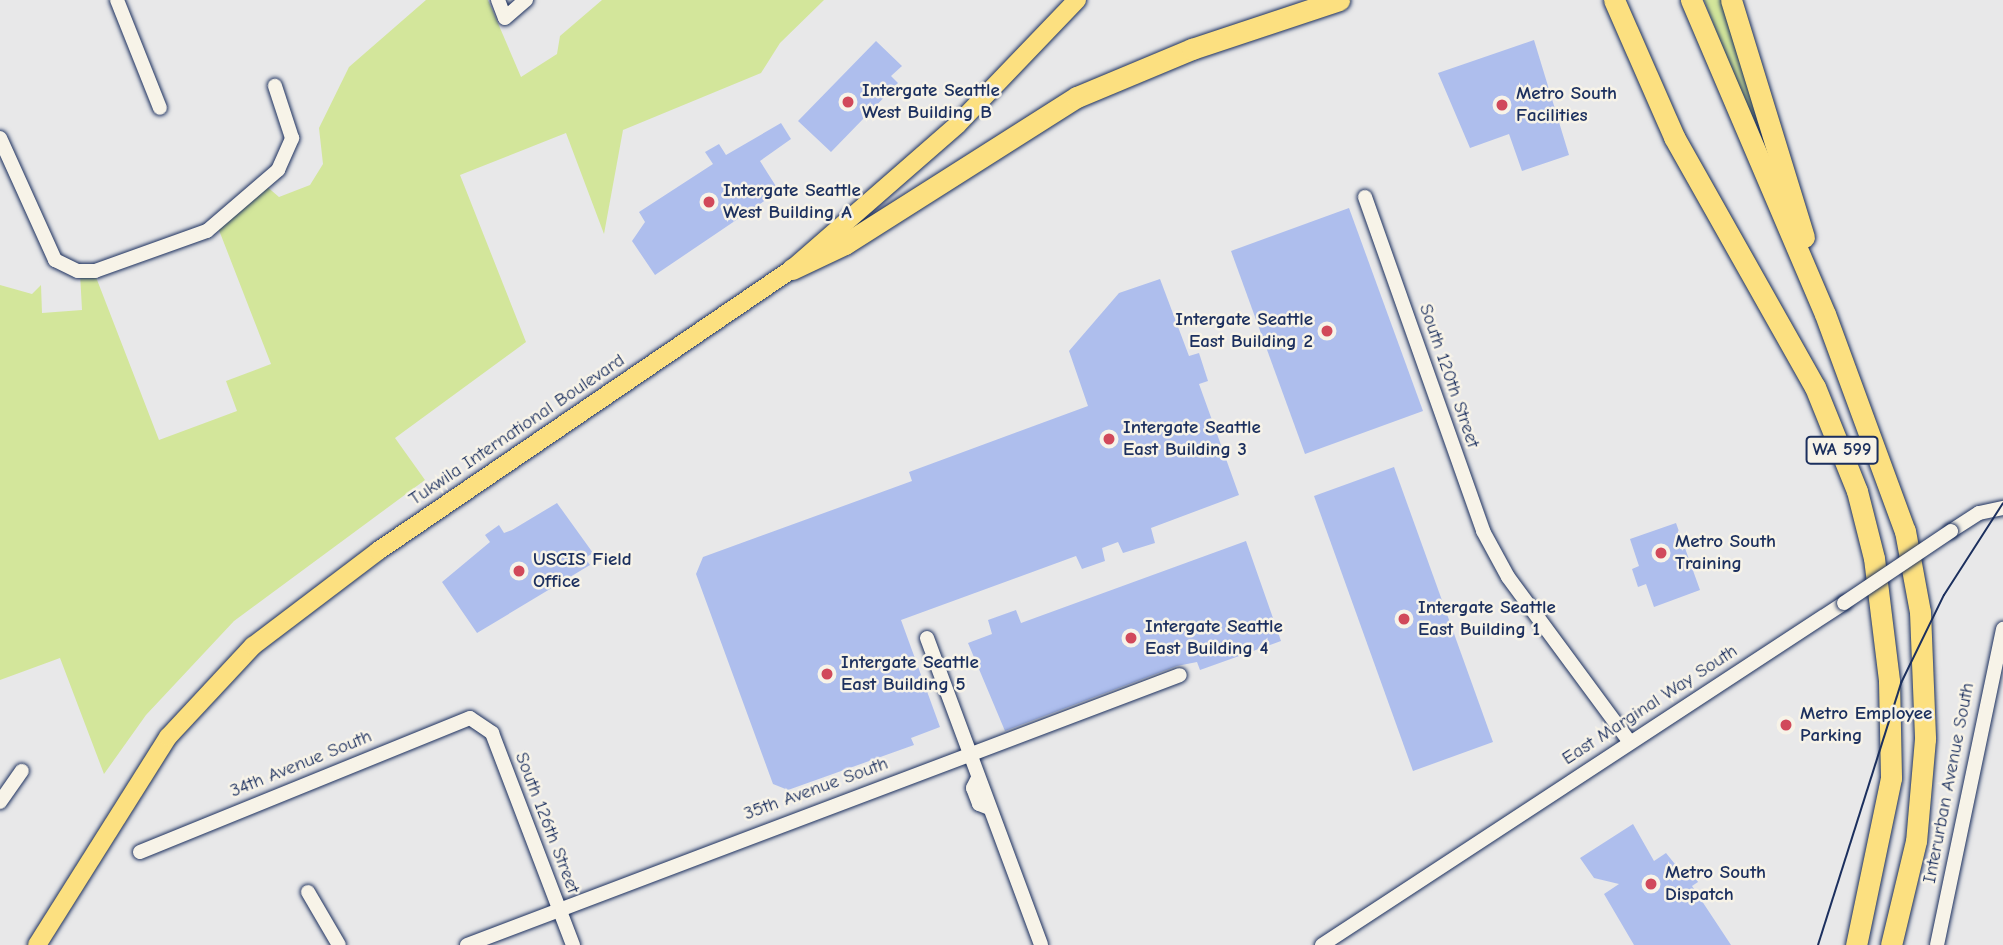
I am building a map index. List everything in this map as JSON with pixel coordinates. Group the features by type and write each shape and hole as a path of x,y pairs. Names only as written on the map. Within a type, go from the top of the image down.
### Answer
{"highway":[{"path":"792,270 845,244 1077,97 1192,49 1339,0"},
{"name":"WA 599","path":"1614,0 1674,137 1815,387 1850,471 1870,544 1889,681 1891,778 1856,945"},
{"name":"WA 599","path":"1691,0 1825,314 1887,472 1920,612 1925,669 1921,801 1891,945"},
{"path":"1731,0 1825,314"}],"main road":[{"name":"Tukwila International Boulevard","path":"37,945 161,746 253,646 374,554 792,270 958,124 1077,0"}],"street":[{"path":"117,0 160,108"},
{"path":"498,0 505,18 526,0"},
{"path":"0,138 55,260 78,271 95,271 207,231 278,170 292,138 275,86"},
{"name":"South 120th Street","path":"1365,197 1483,531 1505,564 1520,578 1519,586 1629,741"},
{"name":"East Marginal Way South","path":"1322,945 1979,513 2003,508"},
{"name":"Interurban Avenue South","path":"1937,945 2003,629"},
{"path":"927,638 977,779 990,801 987,807 1041,945"},
{"name":"35th Avenue South","path":"467,945 1180,675"},
{"name":"34th Avenue South","path":"140,852 458,722 478,720"},
{"name":"South 126th Street","path":"478,720 492,733 573,945"},
{"path":"0,802 22,771"},
{"path":"308,892 339,945"}],"green space":[{"path":"426,0 488,0 521,77 557,54 560,36 602,0 824,0 780,43 761,73 623,130 604,234 566,133 460,175 526,342 395,438 425,480 234,621 146,715 104,774 60,658 0,680 0,285 32,294 41,285 42,313 82,310 80,273 94,272 159,440 237,411 226,381 271,364 217,225 265,185 279,197 310,185 323,164 319,128 349,67"},
{"path":"1704,0 1723,0 1766,149 1732,70"}],"building":[{"name":"Metro South Facilities","path":"1534,40 1569,155 1522,171 1509,134 1470,148 1438,73"},
{"name":"Intergate Seattle West Building B","path":"876,41 902,66 891,76 898,83 831,152 798,121"},
{"name":"Intergate Seattle West Building A","path":"781,123 791,139 760,161 779,191 655,275 632,241 645,222 639,212 713,164 705,152 719,144 726,155"},
{"name":"Intergate Seattle East Building 2","path":"1349,208 1423,411 1305,454 1231,251"},
{"path":"1160,279 1189,356 1199,353 1208,381 1199,384 1239,495 1151,528 1155,543 1123,553 1118,542 1102,548 1105,561 1082,569 1076,556 901,620 940,727 911,738 914,745 788,790 773,784 696,574 703,557 912,481 909,472 1088,406 1069,351 1119,293"},
{"name":"Intergate Seattle East Building 1","path":"1394,467 1493,742 1413,771 1314,496"},
{"name":"USCIS Field Office","path":"557,503 593,553 585,558 590,565 477,633 442,582 490,542 485,535 499,525 504,533 512,530"},
{"name":"Metro South Training","path":"1676,523 1700,590 1654,607 1646,584 1638,587 1632,569 1639,566 1630,539"},
{"name":"Intergate Seattle East Building 4","path":"1246,541 1281,641 1200,670 1197,662 1177,666 1005,731 968,643 992,634 988,620 1016,610 1021,623"},
{"name":"Metro South Dispatch","path":"1633,824 1654,861 1666,853 1687,879 1694,875 1698,882 1692,886 1731,945 1634,945 1604,894 1619,884 1594,878 1580,858"}],"tram line":[{"path":"1818,945 1901,683 1944,595 2003,503"}],"place":[{"name":"Intergate Seattle West Building B","path":"848,102"},
{"name":"Metro South Facilities","path":"1502,105"},
{"name":"Intergate Seattle West Building A","path":"709,202"},
{"name":"Intergate Seattle East Building 2","path":"1327,331"},
{"name":"Intergate Seattle East Building 3","path":"1109,439"},
{"name":"Metro South Training","path":"1661,553"},
{"name":"USCIS Field Office","path":"519,571"},
{"name":"Intergate Seattle East Building 1","path":"1404,619"},
{"name":"Intergate Seattle East Building 4","path":"1131,638"},
{"name":"Intergate Seattle East Building 5","path":"827,674"},
{"name":"Metro Employee Parking","path":"1786,725"},
{"name":"Metro South Dispatch","path":"1651,884"}]}
